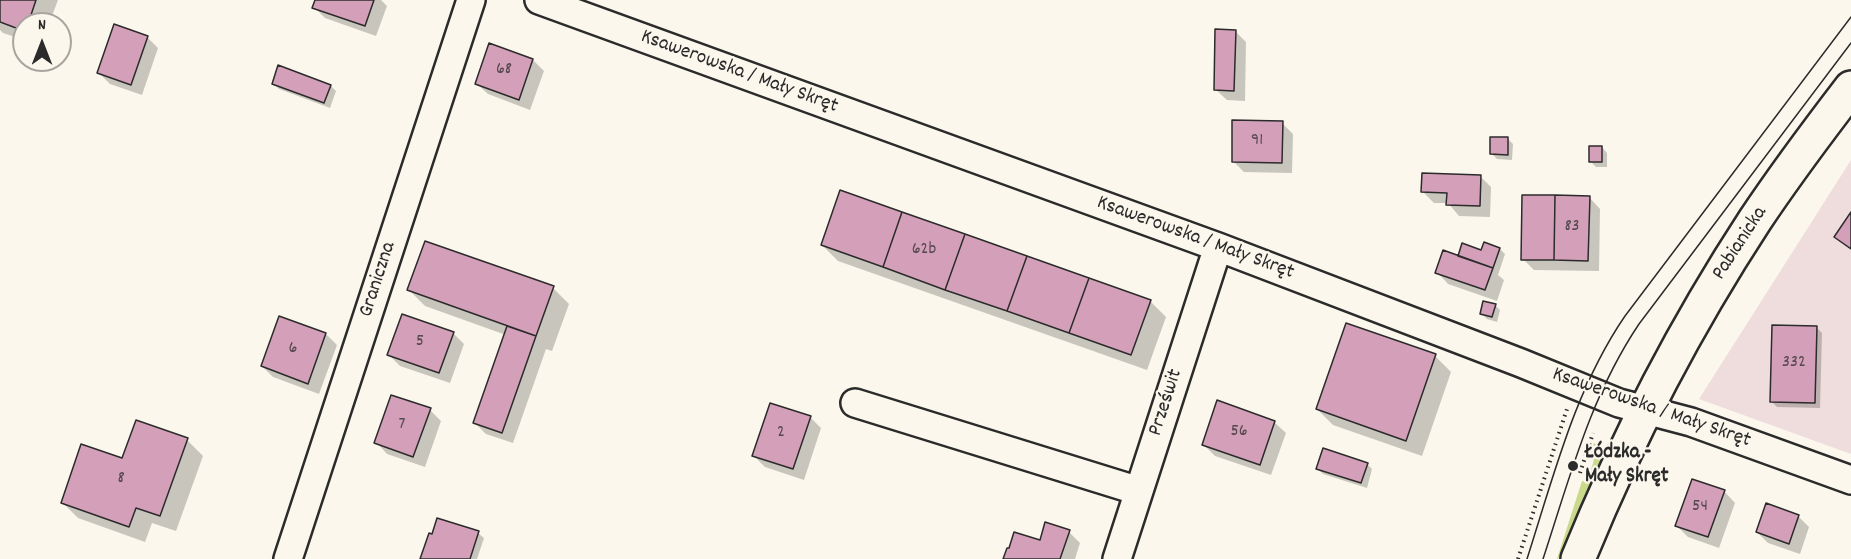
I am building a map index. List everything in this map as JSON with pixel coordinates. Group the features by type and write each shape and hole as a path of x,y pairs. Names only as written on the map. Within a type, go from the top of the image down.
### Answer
{"main road":[{"name":"Pabianicka","path":"1578,559 1614,476 1682,340 1722,272 1791,168 1851,88"}],"street":[{"name":"Graniczna","path":"288,559 471,0"},
{"name":"Ksawerowska / Mały Skręt","path":"539,0 1218,247 1599,395 1691,422 1851,480"},
{"name":"Prześwit","path":"1117,559 1218,247"},
{"path":"855,403 1139,491"}],"path":[{"path":"1518,559 1570,399"}],"shaded area":[{"path":"1851,160 1851,454 1699,399"}],"green space":[{"path":"1594,443 1606,449 1557,559 1582,481 1587,482 1594,460 1589,458"}],"building":[{"path":"0,0 36,0 32,12 12,12 12,26 0,22"},
{"path":"315,0 374,0 365,26 312,8"},
{"path":"114,24 148,36 131,85 97,73"},
{"path":"1215,29 1236,30 1234,91 1214,90"},
{"path":"489,43 533,59 519,100 475,84"},
{"path":"278,65 331,85 324,103 272,84"},
{"path":"1232,120 1283,121 1282,163 1232,162"},
{"path":"1490,137 1508,137 1508,155 1490,154"},
{"path":"1589,146 1602,146 1602,162 1589,162"},
{"path":"1422,173 1481,175 1480,206 1446,205 1447,193 1421,192"},
{"path":"840,190 902,212 883,267 821,245"},
{"path":"1522,195 1555,195 1554,260 1521,260"},
{"path":"1555,195 1590,196 1588,261 1554,260"},
{"path":"902,212 965,234 945,290 883,267"},
{"path":"1851,212 1851,249 1834,237"},
{"path":"965,234 1027,256 1007,311 945,290"},
{"path":"425,241 554,286 536,336 407,290"},
{"path":"1484,242 1500,248 1493,268 1458,256 1462,243 1481,250"},
{"path":"1443,250 1493,268 1485,290 1435,273"},
{"path":"1027,256 1089,278 1069,333 1007,311"},
{"path":"1089,278 1151,300 1131,355 1069,333"},
{"path":"1483,301 1496,304 1492,317 1480,314"},
{"path":"402,314 454,332 439,373 387,355"},
{"path":"279,316 326,333 308,384 261,366"},
{"path":"1346,323 1436,354 1406,441 1316,409"},
{"path":"1772,325 1817,326 1815,403 1770,402"},
{"path":"507,326 536,336 502,433 473,423"},
{"path":"391,395 431,408 413,457 374,443"},
{"path":"1217,400 1275,421 1260,465 1202,445"},
{"path":"770,403 811,416 793,469 752,456"},
{"path":"136,420 188,438 160,516 136,508 129,527 61,503 81,444 122,458"},
{"path":"1323,448 1368,463 1361,483 1316,469"},
{"path":"1692,479 1725,490 1708,537 1675,526"},
{"path":"1766,503 1799,515 1789,544 1756,532"},
{"path":"437,518 479,531 470,559 420,559"},
{"path":"1045,522 1070,530 1060,559 1003,559 1014,532 1040,540"}],"tram line":[{"path":"1527,559 1567,433 1592,373 1608,344 1625,316 1851,17"},
{"path":"1543,559 1572,468 1594,409 1622,352 1639,324 1851,43"}],"place":[{"name":"Łódzka - Mały Skręt","path":"1573,466"}]}
